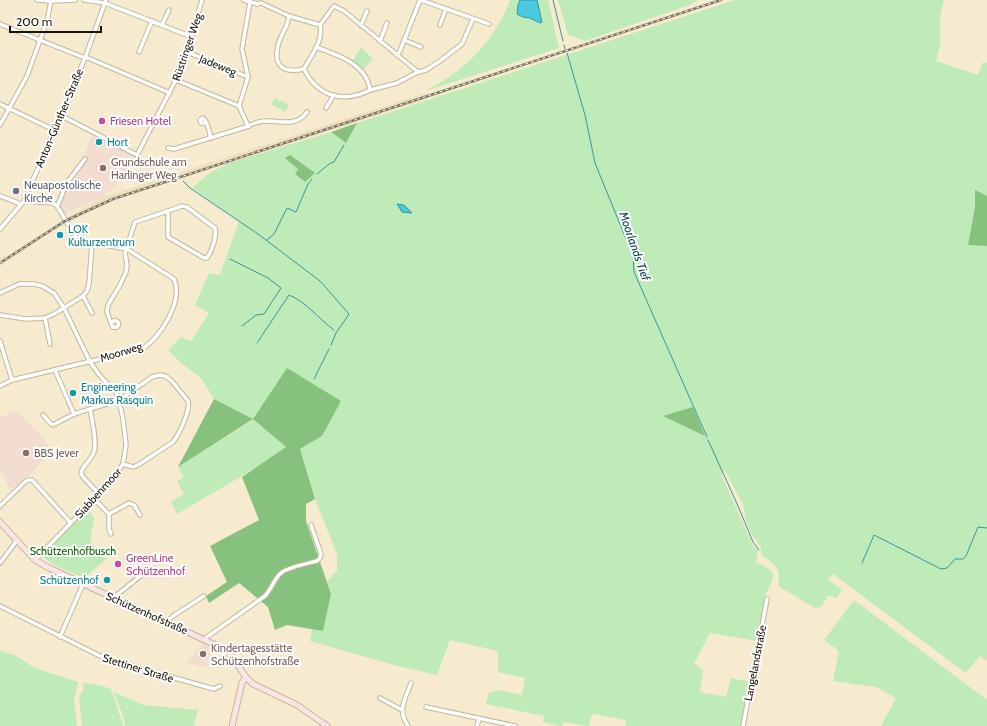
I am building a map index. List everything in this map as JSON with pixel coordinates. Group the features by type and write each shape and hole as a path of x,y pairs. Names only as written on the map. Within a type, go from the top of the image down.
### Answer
{"main road":[{"name":"Schützenhofstraße","path":"0,522 35,560 49,568 227,650 250,682"},
{"path":"232,726 242,683 246,677"},
{"path":"240,693 250,682 261,689 298,705 327,726"}],"street":[{"path":"37,0 75,0"},
{"path":"84,0 106,2 192,37"},
{"name":"Rüstringer Weg","path":"60,115 137,154 176,80 192,37 202,0"},
{"path":"244,0 257,4 261,1 289,16 320,25"},
{"path":"397,55 400,51 420,0 489,24"},
{"path":"0,125 27,76 47,21 51,1"},
{"name":"Anton-Günther-Straße","path":"0,229 22,203 85,58 106,2"},
{"path":"239,106 248,77 242,49 250,2"},
{"path":"304,69 316,47 321,31 320,25 334,6 344,11 418,72"},
{"path":"440,25 446,9"},
{"path":"162,25 169,10"},
{"path":"361,26 367,11"},
{"path":"289,16 279,43 277,58 279,65 284,69 289,71 304,69"},
{"path":"304,69 313,84 334,96 343,98 362,94 370,90 396,83 418,72 426,70 440,61 462,44 473,19"},
{"path":"139,52 152,21"},
{"path":"380,41 387,23"},
{"path":"0,24 88,58 170,93"},
{"path":"404,40 421,46"},
{"path":"316,47 340,57 360,70 366,76 370,90"},
{"name":"Jadeweg","path":"187,52 248,77"},
{"path":"176,80 239,106 249,126"},
{"path":"326,108 334,96"},
{"path":"0,104 54,130"},
{"path":"168,148 174,149 262,121 290,123 302,118 307,112"},
{"path":"207,123 211,138"},
{"path":"0,196 22,203 52,203 57,206 66,184 85,159"},
{"name":"Moorweg","path":"0,386 12,380 142,348 146,346 169,319 177,292 177,285 174,279 127,249 84,243 75,236 57,206"},
{"path":"111,322 107,312 108,305 126,272 127,265 124,253 127,249 135,222 182,206 187,208 215,228 216,232 210,254 207,258 204,258 168,236 168,211"},
{"path":"0,316 26,319 45,318 83,296 90,284 92,244"},
{"name":"Siabbenmoor","path":"0,292 19,284 34,284 42,286 54,293 64,308 90,362 101,377 116,393 123,419 126,445 123,464 109,484 98,493 35,560"},
{"path":"83,296 92,313"},
{"path":"45,318 50,344"},
{"path":"0,341 12,380"},
{"path":"55,370 74,414"},
{"path":"43,415 53,425 74,414 118,400 152,377 165,376 171,380 188,401 189,405 177,438 138,465 133,467 123,464"},
{"path":"90,409 95,451 91,458 83,466 81,473 98,493"},
{"path":"0,506 26,481 32,480 71,523"},
{"path":"94,499 109,514 109,529 111,534"},
{"path":"109,514 129,503 134,505 140,515"},
{"path":"204,639 265,596 270,591 276,578 281,572 317,561 320,558 321,554 311,525"},
{"path":"0,563 16,540"},
{"path":"113,598 149,569"},
{"path":"60,637 83,584"},
{"path":"166,622 204,596"},
{"name":"Langelandstraße","path":"743,726 767,599"},
{"name":"Stettiner Straße","path":"0,606 60,637 117,663 214,689 220,686"},
{"path":"408,726 402,716 402,710 411,683"},
{"path":"380,698 402,710"},
{"path":"426,707 479,720 515,726"},
{"path":"477,726 479,720"}],"shaded area":[{"path":"425,93 427,99 115,200 68,221 0,266 0,256 3,260 66,218 104,197"},
{"path":"94,132 137,155 112,190 104,193 105,197 61,215 57,206 63,189 85,159 84,155"},
{"path":"16,411 43,437 49,447 44,458 28,477 10,490 0,470 0,417"},
{"name":"Kindertagesstätte Schützenhofstraße","path":"204,644 214,649 208,659 209,668 186,663"}],"green space":[{"path":"510,0 548,0 559,48 425,91 453,74 474,57 501,21"},
{"path":"558,0 700,0 585,41 568,35"},
{"path":"735,0 944,0 940,17 940,46 936,61 978,75 983,62 987,63 987,196 975,191 975,207 968,245 987,246 987,661 980,656 966,673 833,574 828,579 842,590 836,599 832,596 828,596 821,607 815,608 778,586 778,570 774,564 761,555 761,547 751,534 746,521 743,504 725,471 721,474 749,537 754,547 758,550 756,562 773,573 773,579 766,594 757,641 710,633 694,664 703,670 700,692 726,697 731,678 750,682 741,726 626,726 625,720 592,714 589,726 563,722 562,726 560,726 543,722 544,716 486,704 489,693 499,690 522,695 525,678 498,672 498,651 450,640 437,675 394,665 310,641 312,629 322,631 331,594 327,581 337,571 337,554 315,499 300,449 322,436 254,419 287,448 177,514 171,502 184,494 177,481 184,477 178,467 253,420 214,399 201,378 181,363 168,350 181,337 191,341 209,313 195,305 209,273 220,275 239,221 192,188 208,174 229,163 331,132 346,143 357,123"},
{"path":"361,47 373,59 363,70 352,62"},
{"path":"275,98 289,105 285,112 271,104"},
{"path":"357,123 346,143 331,132"},
{"path":"290,155 315,173 305,182 295,174 298,169 285,158"},
{"path":"975,190 987,196 987,246 968,245 975,207"},
{"path":"287,368 341,401 322,436 300,449 315,499 306,504 306,521 331,594 323,631 287,625 275,630 268,607 239,583 209,603 206,596 227,582 210,546 259,520 242,477 286,447 253,419"},
{"path":"214,399 253,419 178,467"},
{"path":"693,407 705,436 663,416"},
{"name":"Schützenhofbusch","path":"87,507 94,518 90,541 106,559 85,578 49,562 41,554"},
{"path":"854,600 987,700 987,726 881,726 896,698 876,687 833,681 839,651 824,640"},
{"path":"0,650 16,656 35,668 78,682 74,701 77,726 0,726"},
{"path":"82,683 111,689 123,726 82,726 79,697 84,689"},
{"path":"114,692 143,705 198,710 194,726 125,726 124,719"}],"water":[{"path":"520,0 537,0 542,22 540,23 517,14"},
{"path":"397,204 404,205 412,213 402,212"}],"waterway":[{"name":"Moorlands Tief","path":"553,0 563,41"},
{"name":"Moorlands Tief","path":"564,45 565,49"},
{"name":"Moorlands Tief","path":"567,53 585,115 595,163 633,256 634,272 707,437"},
{"path":"317,174 329,164 334,162 344,145"},
{"path":"267,240 274,234 287,208 296,212 308,184 312,179"},
{"path":"183,181 190,188 258,234 320,281 349,314 336,333 331,345"},
{"path":"230,259 268,278 281,288 264,314 256,315 242,326"},
{"path":"257,343 289,295 301,301 334,330"},
{"path":"314,379 329,349"},
{"name":"Moorlands Tief","path":"708,440 753,542 759,550"},
{"path":"862,563 874,535 941,569 947,568 955,559 963,559 966,556 978,527 987,528"}],"railway":[{"path":"0,263 65,221 113,199 721,0"}],"place":[{"name":"Friesen Hotel","path":"102,121"},
{"name":"Hort","path":"99,142"},
{"name":"Grundschule am Harlinger Weg","path":"103,168"},
{"name":"Neuapostolische Kirche","path":"16,191"},
{"name":"LOK Kulturzentrum","path":"60,235"},
{"name":"Engineering Markus Rasquin","path":"73,393"},
{"name":"BBS Jever","path":"26,453"},
{"name":"GreenLine Schützenhof","path":"118,564"},
{"name":"Schützenhof","path":"107,580"},
{"name":"Kindertagesstätte Schützenhofstraße","path":"203,654"}]}
